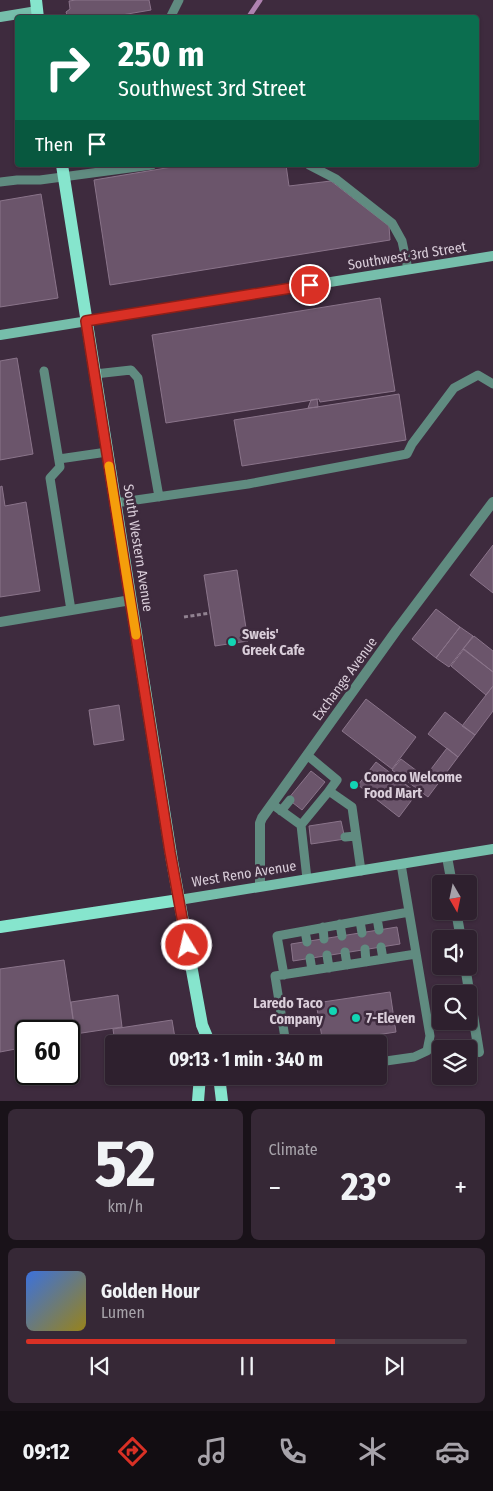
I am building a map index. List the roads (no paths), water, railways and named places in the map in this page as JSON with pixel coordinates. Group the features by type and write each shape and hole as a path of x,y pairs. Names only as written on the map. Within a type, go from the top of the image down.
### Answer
{"main road":[{"name":"South Western Avenue","path":"62,171 169,843 202,1025"},
{"name":"West Reno Avenue","path":"0,927 179,900"},
{"path":"202,1025 202,1035"},
{"path":"202,1025 206,1035"},
{"path":"198,1101 199,1085"},
{"path":"220,1085 222,1101"}],"street":[{"path":"0,17 37,9"},
{"name":"Southwest 3rd Street","path":"0,335 493,256"},
{"name":"Exchange Avenue","path":"260,886 260,823 262,818 396,632 493,502"},
{"path":"0,622 131,600"},
{"name":"West Reno Avenue","path":"179,900 493,849"},
{"path":"447,857 450,875"},
{"path":"466,975 479,1052"}],"lane":[{"path":"172,15 179,0"},
{"path":"0,182 40,180 62,171 121,167"},
{"path":"313,167 336,179 392,224 402,241 408,269"},
{"path":"95,374 131,370 138,378 159,497"},
{"path":"44,371 60,467 50,478 71,610"},
{"path":"115,504 248,484 407,454 412,444 454,388 478,375 493,384"},
{"path":"59,459 107,452"},
{"path":"301,825 337,780 314,768 307,755"},
{"path":"329,791 352,807 361,870"},
{"path":"281,811 290,800"},
{"path":"272,804 301,825 307,843 307,879"},
{"path":"344,837 356,836"},
{"path":"387,1061 414,1057 427,1050 430,1036 401,864"},
{"path":"284,975 277,936 409,912"},
{"path":"377,918 379,930"},
{"path":"360,921 362,933"},
{"path":"340,924 342,936"},
{"path":"323,928 324,939"},
{"path":"305,930 307,942"},
{"path":"381,947 384,959"},
{"path":"365,949 366,962"},
{"path":"345,952 347,965"},
{"path":"285,1035 275,976 416,954"},
{"path":"327,955 329,968"},
{"path":"310,958 312,970"}],"waterway":[{"path":"250,15 260,0"}],"place":[{"name":"Sweis' Greek Cafe","path":"232,642"},
{"name":"Conoco Welcome Food Mart","path":"354,785"},
{"name":"Laredo Taco Company","path":"333,1011"},
{"name":"7-Eleven","path":"356,1018"}]}
